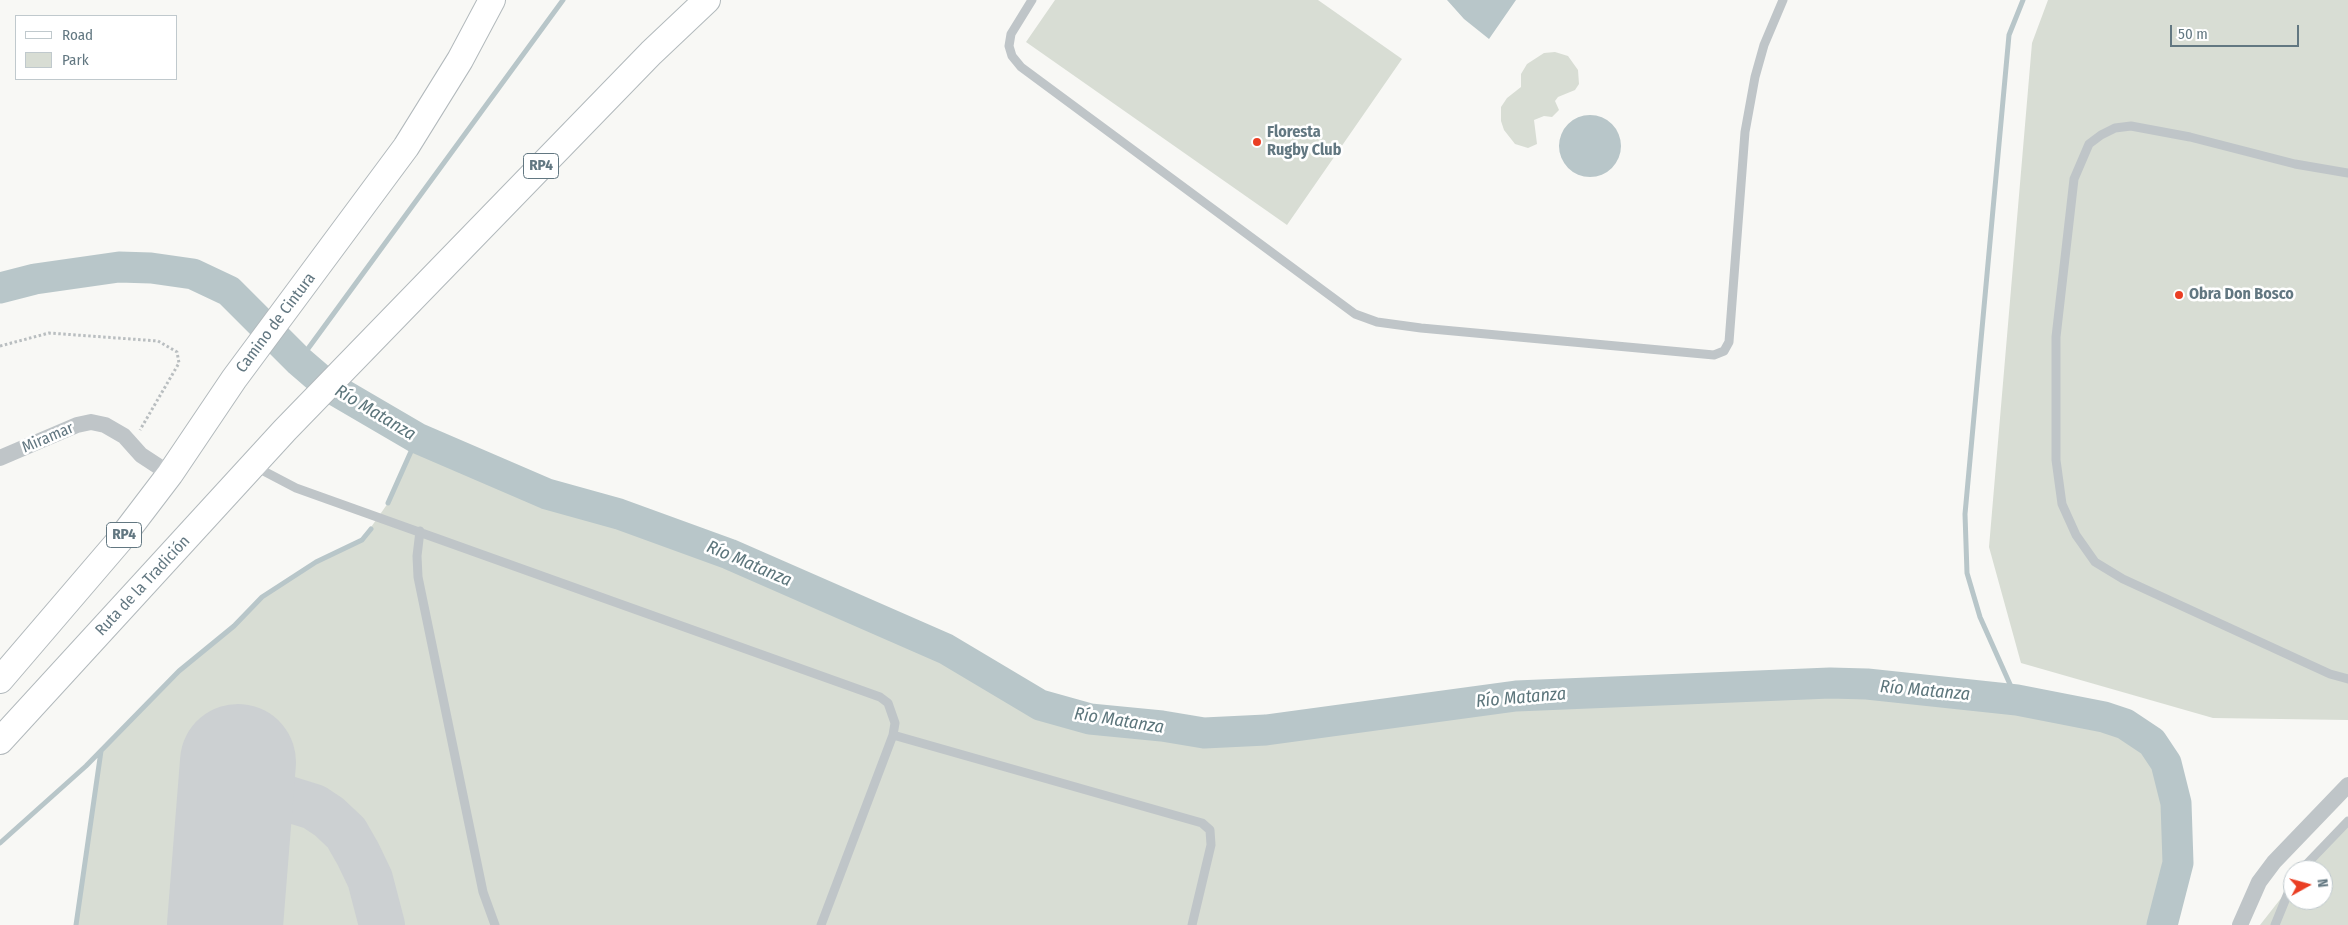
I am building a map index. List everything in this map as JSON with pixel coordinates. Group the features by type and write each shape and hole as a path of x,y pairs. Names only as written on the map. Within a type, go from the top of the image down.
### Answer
{"main road":[{"name":"Camino de Cintura","path":"170,474 234,379 406,147 460,60 492,0"},
{"name":"Ruta de la Tradición","path":"0,741 285,430 651,53 707,0"},
{"name":"RP4","path":"0,680 119,541 170,474"}],"street":[{"name":"Miramar","path":"0,458 77,425 91,422 106,425 124,436 140,455 170,474"},
{"path":"2240,925 2259,882 2274,862 2348,785"}],"lane":[{"path":"1032,0 1011,34 1009,46 1012,56 1021,67 1355,314 1377,322 1421,328 1714,355 1724,351 1729,342 1745,132 1755,77 1764,45 1783,0"},
{"path":"2348,173 2295,164 2190,137 2139,127 2115,128 2089,144 2074,179 2056,337 2056,460 2062,504 2076,535 2095,562 2123,579 2330,674 2348,679"},
{"path":"254,466 296,488 880,697 888,703 893,712 895,723 893,735 821,925"},
{"path":"420,531 417,556 418,576 483,892 495,925"},
{"path":"893,735 1202,823 1210,830 1211,845 1192,925"},
{"path":"2311,860 2348,821"},
{"path":"2275,925 2283,905"}],"path":[{"path":"0,346 49,333 158,341 177,352 179,363 141,429 135,434 124,436"}],"green space":[{"name":"Floresta Rugby Club","path":"1055,0 1318,0 1402,59 1287,225 1026,42"},
{"name":"Obra Don Bosco","path":"2048,0 2348,0 2348,720 2213,718 2021,663 1989,547 2032,43"},
{"path":"1555,52 1568,56 1578,70 1579,84 1575,90 1558,97 1555,101 1559,110 1552,117 1544,116 1534,120 1537,144 1528,148 1515,144 1504,130 1501,121 1501,107 1507,98 1521,87 1521,74 1527,64 1544,53"},
{"path":"417,438 547,494 619,514 729,554 946,649 1040,705 1090,719 1162,726 1204,733 1266,730 1516,696 1830,683 1867,684 2017,700 2104,717 2125,724 2152,742 2166,763 2176,803 2178,863 2162,925 76,925 101,751 179,671 234,626 262,597 316,562 362,540 388,503"},
{"path":"2348,826 2348,925 2260,925 2283,896 2283,910 2333,910 2333,860 2316,860"}],"shaded area":[{"path":"1447,0 1516,0 1489,39 1464,19"},
{"path":"1590,115 1607,120 1612,124 1616,129 1621,146 1616,163 1612,168 1607,172 1590,177 1573,172 1568,168 1564,163 1559,146 1564,129 1568,124 1573,120"}],"waterway":[{"path":"299,361 563,0"},
{"path":"2017,700 1980,617 1967,573 1965,514 2009,35 2023,0"},
{"name":"Río Matanza","path":"0,288 35,279 119,267 151,268 193,274 229,291 299,361 328,386 417,438 547,494 619,514 729,554 946,649 1040,705 1090,719 1162,726 1204,733 1266,730 1516,696 1830,683 1867,684 2017,700 2104,717 2125,724 2152,742 2166,763 2176,803 2178,863 2162,925"},
{"path":"388,503 417,438"},
{"path":"0,843 86,766 179,671 234,626 262,597 316,562 362,540 371,529"},
{"path":"76,925 101,751"}],"taxiway":[{"path":"236,794 285,798 314,807 329,817 346,833 358,854 370,879 382,925"}],"runway":[{"path":"225,925 238,762"}],"place":[{"name":"Floresta Rugby Club","path":"1257,142"},
{"name":"Obra Don Bosco","path":"2179,295"}]}
